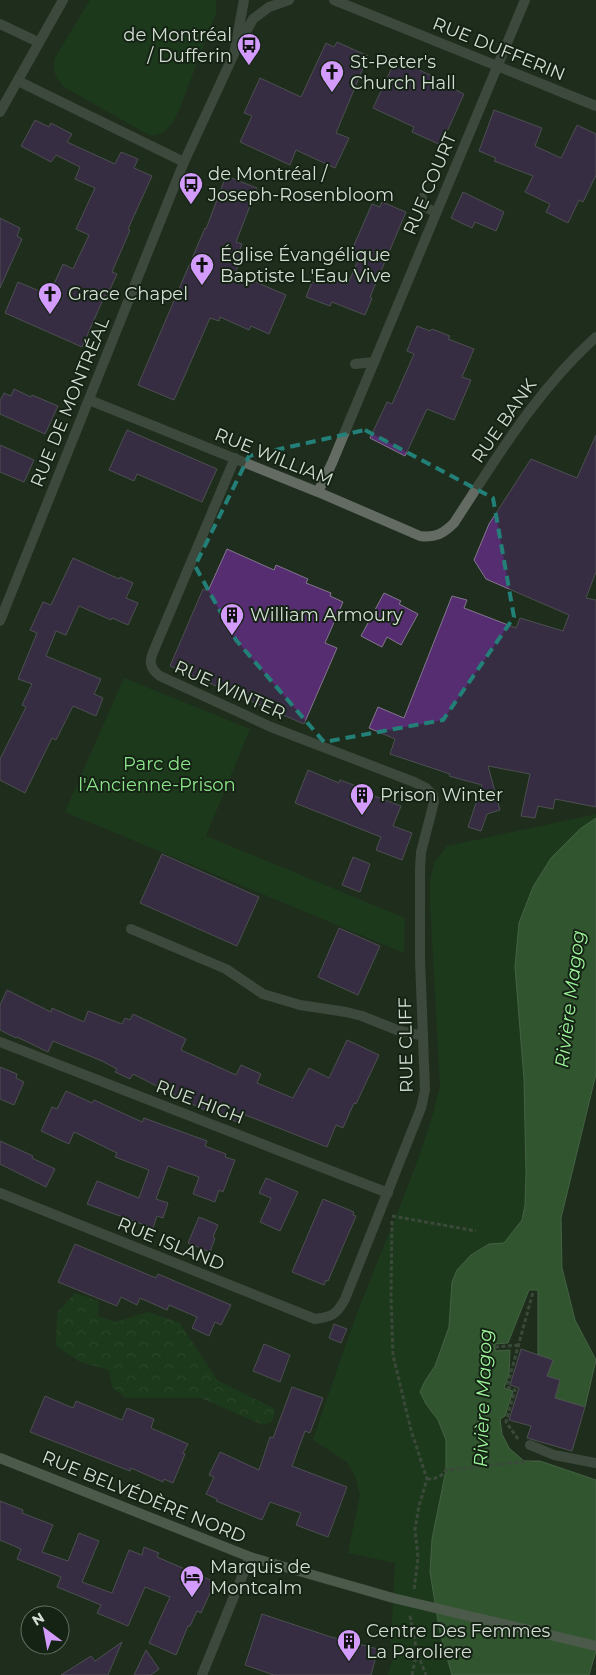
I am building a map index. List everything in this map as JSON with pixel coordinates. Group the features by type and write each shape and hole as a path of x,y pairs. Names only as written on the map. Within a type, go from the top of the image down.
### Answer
{"main road":[{"name":"RUE BELVÉDÈRE NORD","path":"0,1458 250,1557 393,1598 596,1646"}],"street":[{"path":"0,112 62,0"},
{"name":"RUE DE MONTRÉAL","path":"0,621 184,162 234,54 244,0"},
{"path":"234,54 253,18 269,6 289,0"},
{"name":"RUE DUFFERIN","path":"334,0 596,106"},
{"name":"RUE COURT","path":"318,492 332,464 526,0"},
{"path":"0,24 38,42"},
{"path":"18,81 184,162"},
{"path":"422,198 422,205 436,213"},
{"name":"RUE BANK","path":"446,531 454,523 542,393 596,337"},
{"path":"355,364 374,362"},
{"name":"RUE WILLIAM","path":"89,400 318,492 420,536 429,538 438,536 446,531"},
{"name":"RUE WINTER","path":"235,458 151,657 150,662 154,672 271,727 426,788"},
{"name":"RUE CLIFF","path":"331,1316 339,1310 345,1299 421,1108 425,1090 420,959 420,869 421,852 434,802 433,795 426,788"},
{"path":"131,929 226,969 263,994 300,1006 362,1016 397,1030 423,1036"},
{"name":"RUE HIGH","path":"0,1042 388,1193"},
{"name":"RUE ISLAND","path":"0,1193 315,1318 331,1316"},
{"path":"530,1445 554,1455 596,1463"},
{"path":"202,1675 250,1557"}],"path":[{"path":"413,1593 418,1558 415,1528 427,1479 411,1430 393,1355 390,1296 392,1216 476,1231"},
{"path":"530,1445 518,1439 506,1422 516,1390 507,1387 533,1292"},
{"path":"495,1347 519,1345"},
{"path":"427,1479 442,1476 446,1470 524,1461"},
{"path":"409,1611 417,1652 426,1675"},
{"path":"412,1675 417,1652"}],"highlighted area":[{"path":"365,430 493,498 514,617 443,720 324,742 236,640 195,566 249,456"}],"green space":[{"path":"90,0 216,0 216,13 179,110 168,128 160,134 149,135 64,87 56,77 54,70 55,58"},
{"name":"Parc de l'Ancienne-Prison","path":"124,678 250,729 206,836 405,918 404,953 65,812"},
{"path":"596,814 596,818 580,829 524,1079 526,1173 525,1205 522,1220 504,1243 452,1282 449,1327 435,1366 425,1381 426,1404 438,1420 446,1440 446,1470 432,1539 448,1660 452,1675 388,1675 393,1657 390,1635 395,1563 348,1553 360,1495 355,1476 347,1462 313,1440 354,1322 426,1137 440,1087 430,903 430,881 434,863 447,846"},
{"path":"75,1293 99,1301 98,1316 115,1322 148,1312 180,1323 217,1380 275,1409 272,1422 263,1425 201,1398 125,1398 112,1387 109,1370 80,1362 56,1346 57,1313"}],"water":[{"name":"Rivière Magog","path":"596,818 596,1074 561,1218 562,1268 575,1320 596,1360 585,1407 555,1398 560,1380 547,1376 553,1360 538,1355 538,1290 529,1290 508,1343 495,1344 495,1351 510,1350 509,1374 504,1388 513,1391 505,1416 500,1419 502,1434 509,1448 524,1461 540,1461 596,1480 596,1651 589,1675 452,1675 440,1633 430,1572 432,1539 446,1470 446,1440 438,1420 420,1392 435,1366 449,1327 452,1282 457,1270 471,1255 489,1244 504,1243 522,1220 525,1205 526,1173 524,1079 515,967 519,923 533,887 551,858 580,829"}],"building":[{"name":"St-Peter's Church Hall","path":"337,42 368,56 336,133 349,138 335,168 296,150 290,165 240,142 252,116 244,113 260,78 301,97 326,43 334,47"},
{"path":"396,59 464,94 441,145 412,132 414,127 373,108"},
{"path":"494,110 542,128 535,146 561,158 577,125 596,134 596,175 583,202 579,200 568,223 546,212 550,204 525,192 533,176 494,161 496,158 479,151"},
{"path":"35,120 49,127 51,123 72,134 67,142 115,164 121,152 138,159 134,168 152,176 128,229 130,230 112,272 117,274 107,296 105,295 82,347 5,313 18,282 49,295 63,264 73,269 89,235 76,229 95,188 75,179 80,167 56,155 51,162 21,146"},
{"path":"226,176 257,188 236,242 242,244 240,249 244,251 235,273 286,295 269,334 251,326 249,330 220,317 219,321 210,318 174,400 138,385 206,229"},
{"path":"463,192 504,212 496,231 475,222 472,228 451,218"},
{"path":"382,202 406,212 370,297 372,298 365,315 332,302 330,306 306,297 312,282 318,284 322,273 348,284 359,258 350,254 372,204 380,207"},
{"path":"0,218 20,228 17,236 22,239 0,288"},
{"path":"417,326 450,336 448,339 474,349 462,377 471,380 454,420 427,409 405,456 370,438 387,402 392,404 414,354 407,351"},
{"path":"14,389 58,406 45,434 0,414 0,401 4,393 11,396"},
{"path":"127,430 217,469 202,502 137,474 134,481 109,470"},
{"path":"596,435 596,572 586,598 596,600 596,807 555,799 553,809 538,806 535,818 521,816 530,774 488,766 500,810 487,814 481,831 468,827 482,785 449,776 450,774 390,754 395,739 369,728 378,707 404,718 452,596 467,600 464,608 516,628 520,618 563,631 569,615 486,579 474,560 489,524 531,459 577,478"},
{"path":"0,445 34,460 24,482 0,472"},
{"name":"William Armoury","path":"227,549 274,570 276,565 308,579 306,583 331,593 330,596 343,602 325,643 337,648 304,724 170,666 203,589 208,591"},
{"path":"73,558 119,579 120,577 133,583 126,598 138,603 128,625 79,606 66,635 56,631 46,656 101,679 94,694 103,698 96,716 73,706 56,740 52,738 25,793 0,780 0,759 26,707 22,705 32,684 18,679 37,633 30,630 43,602 51,605"},
{"path":"384,593 401,601 399,604 418,614 401,645 387,637 382,647 361,636"},
{"name":"Prison Winter","path":"308,770 339,783 340,780 370,791 369,794 401,806 393,826 412,833 402,860 376,850 381,837 295,803"},
{"path":"162,854 259,897 237,946 140,903"},
{"path":"353,857 370,864 360,892 342,885"},
{"path":"339,928 380,946 358,995 318,977"},
{"path":"7,990 51,1012 52,1008 84,1022 88,1011 122,1024 125,1018 130,1020 133,1014 186,1039 181,1050 236,1075 241,1065 261,1074 257,1083 293,1098 309,1068 329,1078 347,1040 379,1055 343,1128 336,1125 327,1147 243,1114 239,1123 205,1108 204,1110 133,1074 130,1079 115,1072 117,1069 102,1061 53,1041 48,1052 16,1038 0,1030 0,1005"},
{"path":"0,1067 17,1074 16,1078 24,1082 14,1105 0,1099"},
{"path":"66,1091 92,1103 94,1100 142,1122 144,1118 207,1141 205,1146 226,1154 225,1157 235,1160 223,1192 219,1190 215,1202 193,1194 199,1177 168,1166 156,1199 168,1203 163,1218 157,1216 153,1228 87,1204 97,1181 139,1198 149,1170 115,1157 117,1153 74,1132 69,1144 41,1131 52,1107 57,1109"},
{"path":"0,1141 33,1156 32,1158 55,1169 46,1187 0,1164"},
{"path":"266,1178 298,1192 280,1231 260,1222 271,1198 259,1193"},
{"path":"323,1199 354,1212 353,1215 356,1216 328,1281 326,1280 324,1285 292,1272"},
{"path":"199,1217 218,1225 210,1252 188,1243"},
{"path":"75,1244 156,1278 158,1274 231,1305 221,1325 215,1322 209,1336 192,1328 197,1317 169,1305 167,1310 140,1298 137,1305 121,1297 117,1306 58,1282"},
{"path":"334,1324 347,1329 341,1343 329,1338"},
{"path":"264,1344 290,1355 280,1382 253,1371"},
{"path":"521,1349 553,1360 547,1376 560,1380 555,1398 585,1407 572,1451 527,1438 531,1426 509,1420 519,1388 510,1385"},
{"path":"292,1387 323,1398 310,1433 305,1431 292,1466 347,1487 328,1537 296,1525 301,1513 270,1502 262,1520 216,1501 217,1499 206,1494 214,1477 209,1475 220,1452 259,1470 270,1437 273,1438"},
{"path":"45,1396 73,1408 76,1401 122,1420 127,1408 154,1419 151,1428 188,1444 173,1483 164,1479 163,1482 131,1468 130,1471 30,1432"},
{"path":"0,1501 23,1510 22,1513 53,1525 42,1552 68,1561 79,1533 99,1541 82,1582 112,1593 129,1550 142,1555 144,1547 159,1553 157,1557 215,1582 201,1613 197,1611 190,1626 188,1626 176,1655 149,1643 170,1597 145,1587 128,1626 97,1613 101,1605 57,1587 61,1577 17,1559 21,1549 0,1540"},
{"path":"262,1614 331,1637 378,1649 371,1675 274,1675 245,1665"},
{"path":"122,1642 108,1675 61,1675 91,1656 95,1661"},
{"path":"146,1650 159,1669 151,1675 134,1675"}],"place":[{"name":"de Montréal / Dufferin","path":"249,66"},
{"name":"St-Peter's Church Hall","path":"332,93"},
{"name":"de Montréal / Joseph-Rosenbloom","path":"191,205"},
{"name":"Église Évangélique Baptiste L'Eau Vive","path":"202,286"},
{"name":"Grace Chapel","path":"50,315"},
{"name":"William Armoury","path":"232,636"},
{"name":"Prison Winter","path":"362,816"},
{"name":"Marquis de Montcalm","path":"192,1598"},
{"name":"Centre Des Femmes La Paroliere","path":"349,1662"}]}
